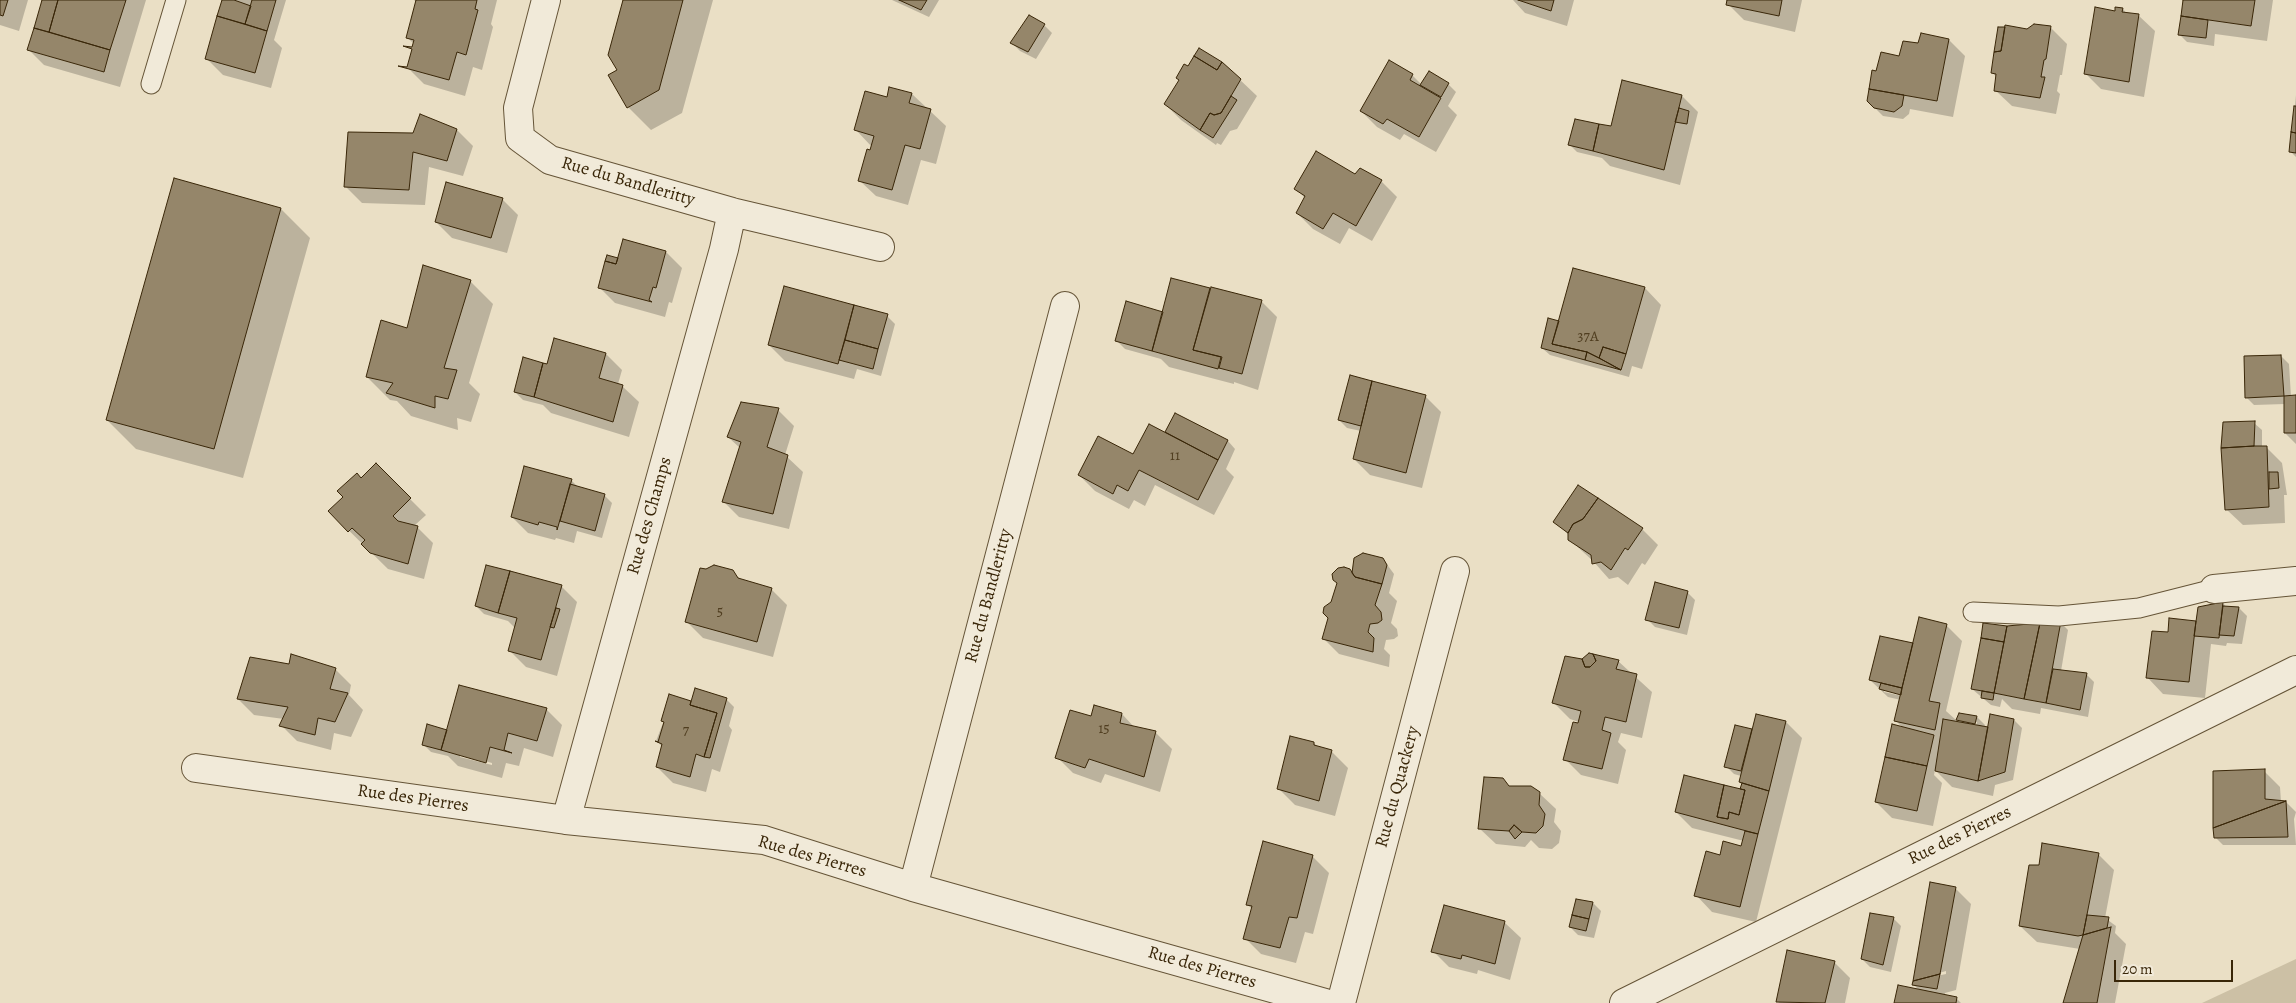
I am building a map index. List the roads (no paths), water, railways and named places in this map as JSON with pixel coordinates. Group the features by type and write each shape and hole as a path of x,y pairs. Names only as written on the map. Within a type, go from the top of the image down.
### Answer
{"street":[{"name":"Rue du Bandleritty","path":"546,0 518,108 520,138 550,160 732,212 880,247"},
{"name":"Rue des Champs","path":"566,820 724,249 732,212"},
{"name":"Rue du Bandleritty","path":"913,887 1065,306"},
{"name":"Rue du Quackery","path":"1341,1003 1455,571"},
{"path":"2214,589 2296,581"},
{"name":"Rue des Pierres","path":"1624,1003 2296,670"},
{"name":"Rue des Pierres","path":"196,768 566,820 764,840 913,887 1325,1003"}],"lane":[{"path":"151,84 176,0"},
{"path":"1973,612 2059,616 2139,608 2214,589"}]}
